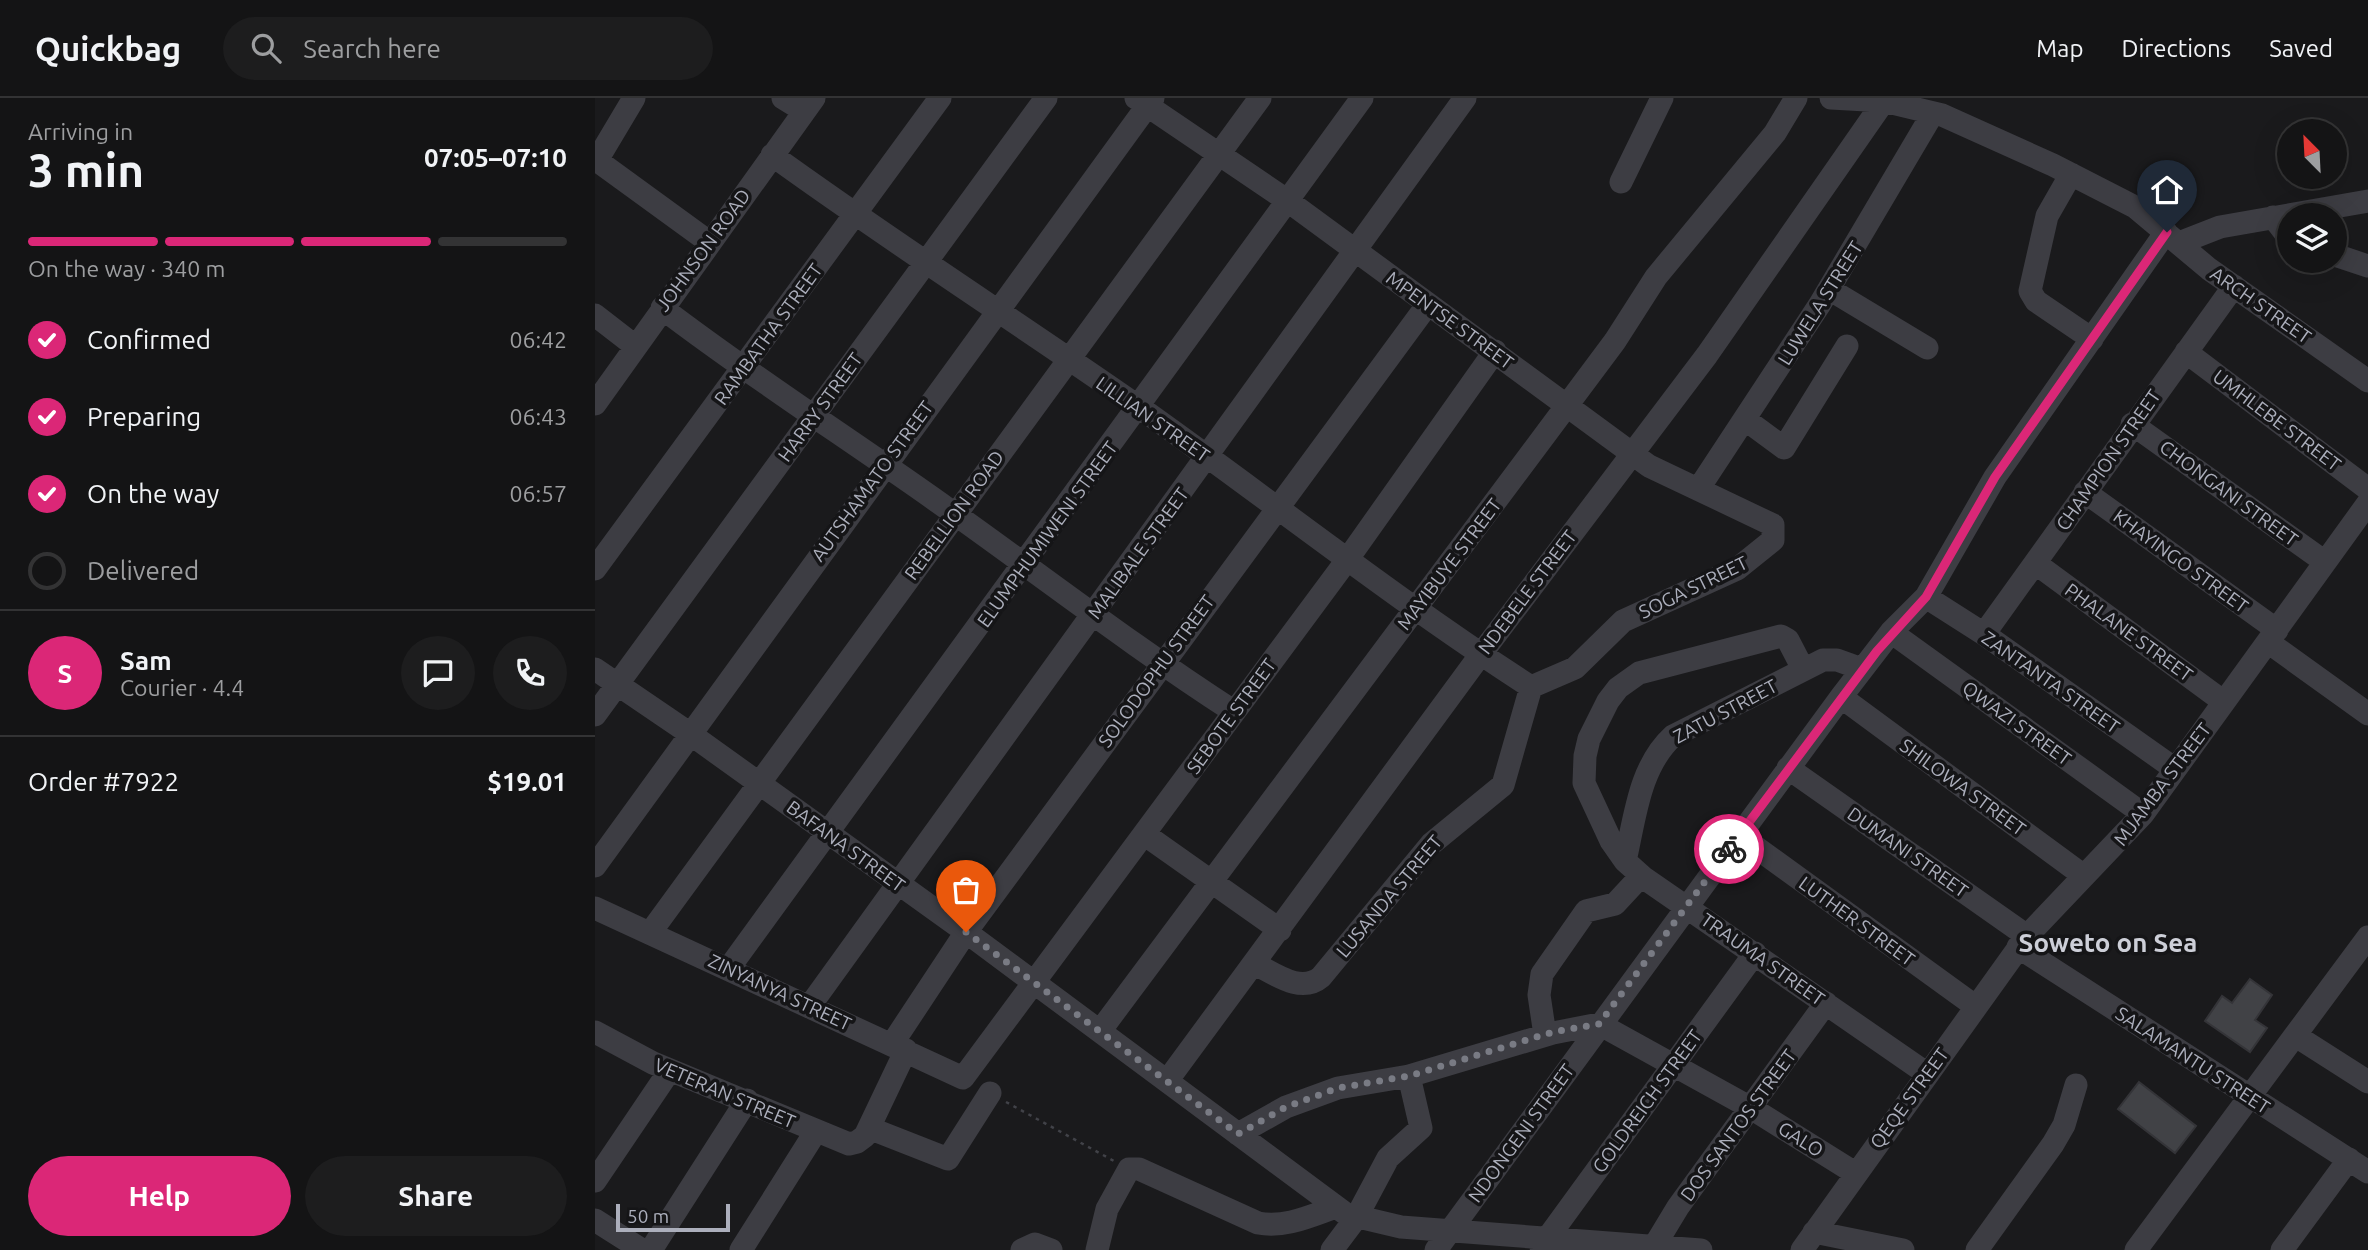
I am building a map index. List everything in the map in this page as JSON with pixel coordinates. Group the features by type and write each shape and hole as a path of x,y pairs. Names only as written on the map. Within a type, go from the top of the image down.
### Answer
{"street":[{"path":"633,98 596,159 709,242"},
{"path":"783,98 809,105"},
{"name":"RAMBATHA STREET","path":"595,569 940,98"},
{"name":"HARRY STREET","path":"595,715 1046,98"},
{"name":"REBELLION ROAD","path":"650,933 1216,154 1260,98"},
{"name":"ELUMPHUMIWENI STREET","path":"729,968 1362,98"},
{"name":"MALIBALE STREET","path":"809,1007 1465,98"},
{"path":"1621,182 1662,98"},
{"name":"MAYIBUYE STREET","path":"1100,1031 1567,405 1656,277 1775,133 1796,98"},
{"name":"ARCH STREET","path":"1831,98 1930,107 2135,207 2234,286 2368,381"},
{"name":"MPENTSE STREET","path":"1145,100 1216,154 1289,201 1656,470 1773,525"},
{"name":"AUTSHAMATO STREET","path":"595,866 1145,100"},
{"name":"NDEBELE STREET","path":"1167,1081 1631,452 1707,355 1876,100"},
{"name":"JOHNSON ROAD","path":"595,404 661,308 809,105"},
{"name":"LUWELA STREET","path":"1699,488 1829,289 1930,107"},
{"name":"LILLIAN STREET","path":"772,155 925,264 1138,407 1275,509 1531,687"},
{"path":"2071,174 2047,216 2031,290 2036,301 2092,339"},
{"path":"2173,237 2368,201"},
{"path":"2273,217 2277,222"},
{"name":"NDONGENI STREET","path":"1436,1250 1599,1024 1862,669 1891,632 1926,597 1995,477 2092,339 2173,237"},
{"path":"2347,259 2368,266"},
{"name":"CHAMPION STREET","path":"1984,634 2132,424 2234,286"},
{"path":"1829,289 1927,348"},
{"name":"SOLODOPHU STREET","path":"863,1135 899,1047 966,932 1428,304"},
{"path":"661,308 743,369 954,513 1161,664 1233,711"},
{"path":"595,315 635,346"},
{"path":"1746,419 1784,448 1847,345"},
{"name":"SEBOTE STREET","path":"963,1078 1347,560 1495,351"},
{"name":"UMHLEBE STREET","path":"2186,352 2368,489"},
{"name":"CHONGANI STREET","path":"2132,424 2325,562"},
{"name":"KHAYINGO STREET","path":"2085,492 2272,636"},
{"name":"MJAMBA STREET","path":"2023,942 2143,814 2368,503"},
{"name":"SOGA STREET","path":"1531,687 1575,668 1602,639 1642,610 1737,569 1773,540 1773,525"},
{"name":"PHALANE STREET","path":"2035,563 2224,702"},
{"name":"ZANTANTA STREET","path":"1926,597 1984,634 2175,769"},
{"name":"QWAZI STREET","path":"1891,632 2143,814"},
{"name":"TRAUMA STREET","path":"1804,669 1786,637 1776,636 1650,669 1618,688 1589,739 1583,770 1589,798 1633,868 1926,1073"},
{"path":"2272,636 2367,713"},
{"name":"ZATU STREET","path":"1633,868 1642,787 1655,756 1665,744 1683,730 1804,669 1831,659 1862,669"},
{"name":"BAFANA STREET","path":"595,669 829,833 1036,983 1336,1207 1356,1218 1401,1227 1451,1230 1544,1244 1701,1250"},
{"name":"LUSANDA STREET","path":"1255,964 1301,984 1313,983 1321,977 1431,844 1503,785 1531,687"},
{"name":"SHILOWA STREET","path":"1841,697 2084,876"},
{"name":"DUMANI STREET","path":"1788,768 2023,942"},
{"path":"1145,834 1280,930"},
{"name":"LUTHER STREET","path":"1739,835 1975,1006"},
{"path":"1545,1035 1539,995 1542,974 1582,915 1592,908 1615,904 1633,868"},
{"name":"ZINYANYA STREET","path":"595,908 963,1078"},
{"path":"2136,1250 2368,937"},
{"name":"QEQE STREET","path":"1808,1241 1926,1073 2023,942"},
{"name":"SALAMANTU STREET","path":"2023,942 2358,1166"},
{"name":"GOLDREICH STREET","path":"1544,1244 1755,953"},
{"name":"DOS SANTOS STREET","path":"1654,1248 1678,1207 1826,1003"},
{"path":"1238,1134 1286,1107 1338,1088 1409,1076 1545,1035 1599,1024"},
{"name":"GALO","path":"1599,1024 1751,1108 1855,1173"},
{"name":"VETERAN STREET","path":"596,1035 670,1070 842,1142 863,1135 948,1159 990,1093"},
{"path":"2296,1036 2368,1082"},
{"path":"595,1181 670,1070"},
{"path":"1332,1250 1356,1218 1388,1158 1421,1128 1409,1076"},
{"path":"1977,1250 2053,1144 2064,1125 2076,1084"},
{"path":"651,1250 747,1100"},
{"path":"741,1250 816,1131"},
{"path":"2283,1250 2358,1166"},
{"path":"1097,1250 1107,1209 1129,1169 1139,1168 1258,1223 1286,1224 1336,1207"},
{"path":"595,1220 642,1250"},
{"path":"1808,1241 1903,1250"},
{"path":"1022,1250 1035,1244 1051,1250"}],"path":[{"path":"990,1093 1129,1169"}],"building":[{"path":"2250,979 2272,995 2255,1020 2267,1028 2250,1052 2205,1021 2222,996 2232,1003"},
{"path":"2139,1082 2196,1126 2175,1153 2118,1109"}],"way so far":[{"path":"966,932 1238,1134 1286,1107 1338,1088 1409,1076 1553,1032 1599,1024 1729,849"}],"district":[{"name":"Soweto on Sea","path":"2108,942"}],"route":[{"path":"1729,849 1891,632 1926,597 1995,477 2167,232"}]}
